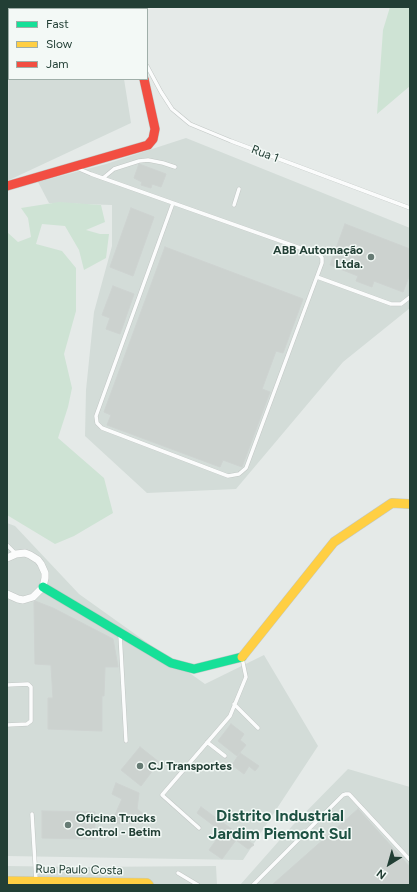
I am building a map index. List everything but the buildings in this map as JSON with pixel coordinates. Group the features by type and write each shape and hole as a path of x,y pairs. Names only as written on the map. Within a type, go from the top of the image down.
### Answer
{"street":[{"path":"7,186 148,144 153,139 155,129 144,80"},
{"path":"43,587 171,663 194,669 242,657 334,542 392,503 410,504"},
{"path":"7,558 16,554 26,553 38,560 45,573 45,582 43,587 37,594 28,599 18,599 7,594"},
{"name":"Rua Paulo Costa","path":"7,881 74,884 147,883 150,885"}],"lane":[{"name":"Rua 1","path":"148,68 161,92 172,108 190,124 231,141 410,208"},
{"path":"103,178 114,169 139,160 156,161 175,167"},
{"path":"73,167 320,255 322,258 322,263 246,468 238,474 228,476 102,428 97,423 96,416 173,203"},
{"path":"234,205 239,189"},
{"path":"317,276 391,304 401,304 410,297"},
{"path":"7,545 16,554"},
{"path":"120,633 126,741"},
{"path":"199,828 162,795 230,716 246,677 242,657"},
{"path":"7,685 28,684 31,686 31,721 27,724 7,725"},
{"path":"234,704 258,728"},
{"path":"207,742 225,756"},
{"path":"253,885 343,795 346,794 349,794 410,860"},
{"path":"32,814 36,882"},
{"path":"178,873 198,885"}],"shaded area":[{"path":"7,7 27,7 8,8 8,80 124,80 131,123 7,181"},
{"path":"31,7 113,7 113,8 30,8"},
{"path":"186,138 410,228 410,308 343,362 236,489 147,493 85,436 86,390 94,312 112,246 112,205 49,203 38,182 106,164"},
{"path":"7,523 15,526 79,594 205,684 264,655 318,746 243,860 7,856"},
{"path":"348,769 410,787 410,885 240,885 293,825"},
{"path":"7,866 216,866 217,885 7,885"}],"green space":[{"path":"390,7 410,7 410,86 377,114 383,30"},
{"path":"59,202 101,205 105,222 86,230 100,234 109,234 106,258 84,270 79,250 65,226 42,224 36,244 62,251 76,268 76,311 64,354 72,388 68,407 58,438 104,478 113,513 74,536 55,544 7,515 7,232 18,242 31,237 28,218 21,208"}],"traffic: fast":[{"path":"43,587 171,663 194,669 242,657"}],"traffic: slow":[{"path":"242,657 334,542 392,503 410,504"},
{"path":"7,881 147,883 149,885"}],"traffic: jam":[{"path":"7,186 148,145 153,139 155,129 144,80"}],"place":[{"name":"ABB Automação Ltda.","path":"371,257"},
{"name":"CJ Transportes","path":"140,766"},
{"name":"Oficina Trucks Control - Betim","path":"68,825"}],"district":[{"name":"Distrito Industrial Jardim Piemont Sul","path":"280,825"}]}
